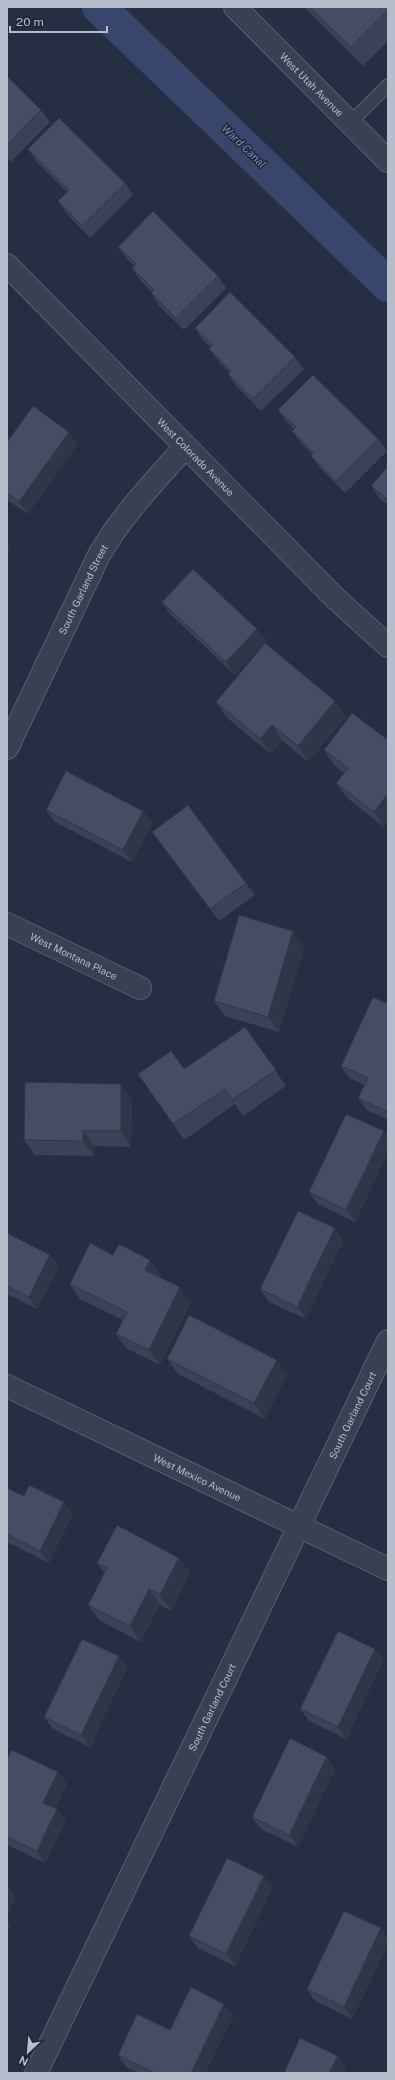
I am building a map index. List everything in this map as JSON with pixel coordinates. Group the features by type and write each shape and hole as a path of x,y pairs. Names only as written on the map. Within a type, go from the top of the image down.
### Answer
{"street":[{"name":"West Utah Avenue","path":"235,7 388,161"},
{"name":"West Colorado Avenue","path":"7,265 335,598 388,646"},
{"name":"South Garland Street","path":"7,748 99,555 110,536 135,502 186,447"},
{"name":"West Montana Place","path":"7,924 140,988"},
{"name":"South Garland Court","path":"36,2073 388,1341"},
{"name":"West Mexico Avenue","path":"7,1386 388,1569"}],"lane":[{"path":"350,123 388,85"}],"building":[{"path":"309,7 388,7 388,10 351,47"},
{"path":"7,76 41,110 7,145"},
{"path":"59,118 125,183 82,226 58,201 69,190 28,149"},
{"path":"153,211 218,276 176,318 151,293 154,290 132,268 136,264 118,247"},
{"path":"230,292 295,357 253,399 228,374 231,371 209,349 213,345 195,328"},
{"path":"313,375 378,439 336,481 311,456 314,453 292,431 296,427 278,410"},
{"path":"33,406 69,432 19,502 7,493 7,442"},
{"path":"388,466 388,500 371,486"},
{"path":"193,569 257,629 226,662 162,602"},
{"path":"265,643 335,701 298,746 272,725 260,739 216,702"},
{"path":"352,713 388,740 388,798 386,796 374,812 336,783 348,768 324,750"},
{"path":"66,771 143,811 123,850 46,810"},
{"path":"188,805 246,883 210,909 152,832"},
{"path":"239,915 293,931 268,1017 214,1001"},
{"path":"373,997 388,1004 388,1112 358,1098 368,1078 341,1066"},
{"path":"245,1027 276,1070 232,1100 225,1089 173,1124 138,1074 171,1051 184,1069"},
{"path":"25,1082 121,1084 121,1131 83,1131 83,1141 24,1140"},
{"path":"346,1114 384,1131 346,1210 309,1192"},
{"path":"298,1211 335,1228 297,1307 260,1289"},
{"path":"7,1233 50,1255 29,1297 7,1286"},
{"path":"90,1243 113,1255 119,1244 150,1260 145,1270 180,1287 149,1350 116,1334 127,1312 70,1284"},
{"path":"189,1315 277,1360 254,1403 167,1359"},
{"path":"29,1485 64,1502 40,1551 7,1534 7,1488 24,1496"},
{"path":"117,1525 179,1558 160,1595 149,1589 130,1626 88,1605 107,1568 97,1563"},
{"path":"338,1631 375,1649 338,1727 300,1709"},
{"path":"82,1639 119,1656 81,1735 44,1717"},
{"path":"290,1738 327,1757 289,1835 252,1817"},
{"path":"12,1750 58,1772 43,1803 57,1809 37,1851 7,1837 7,1759"},
{"path":"227,1858 264,1876 226,1954 189,1936"},
{"path":"344,1911 381,1928 344,2007 307,1989"},
{"path":"191,1987 224,2004 191,2073 155,2073 118,2055 137,2014 170,2030"},
{"path":"300,2038 338,2056 329,2073 284,2073"}],"waterway":[{"name":"Ward Canal","path":"99,7 388,285"}]}
